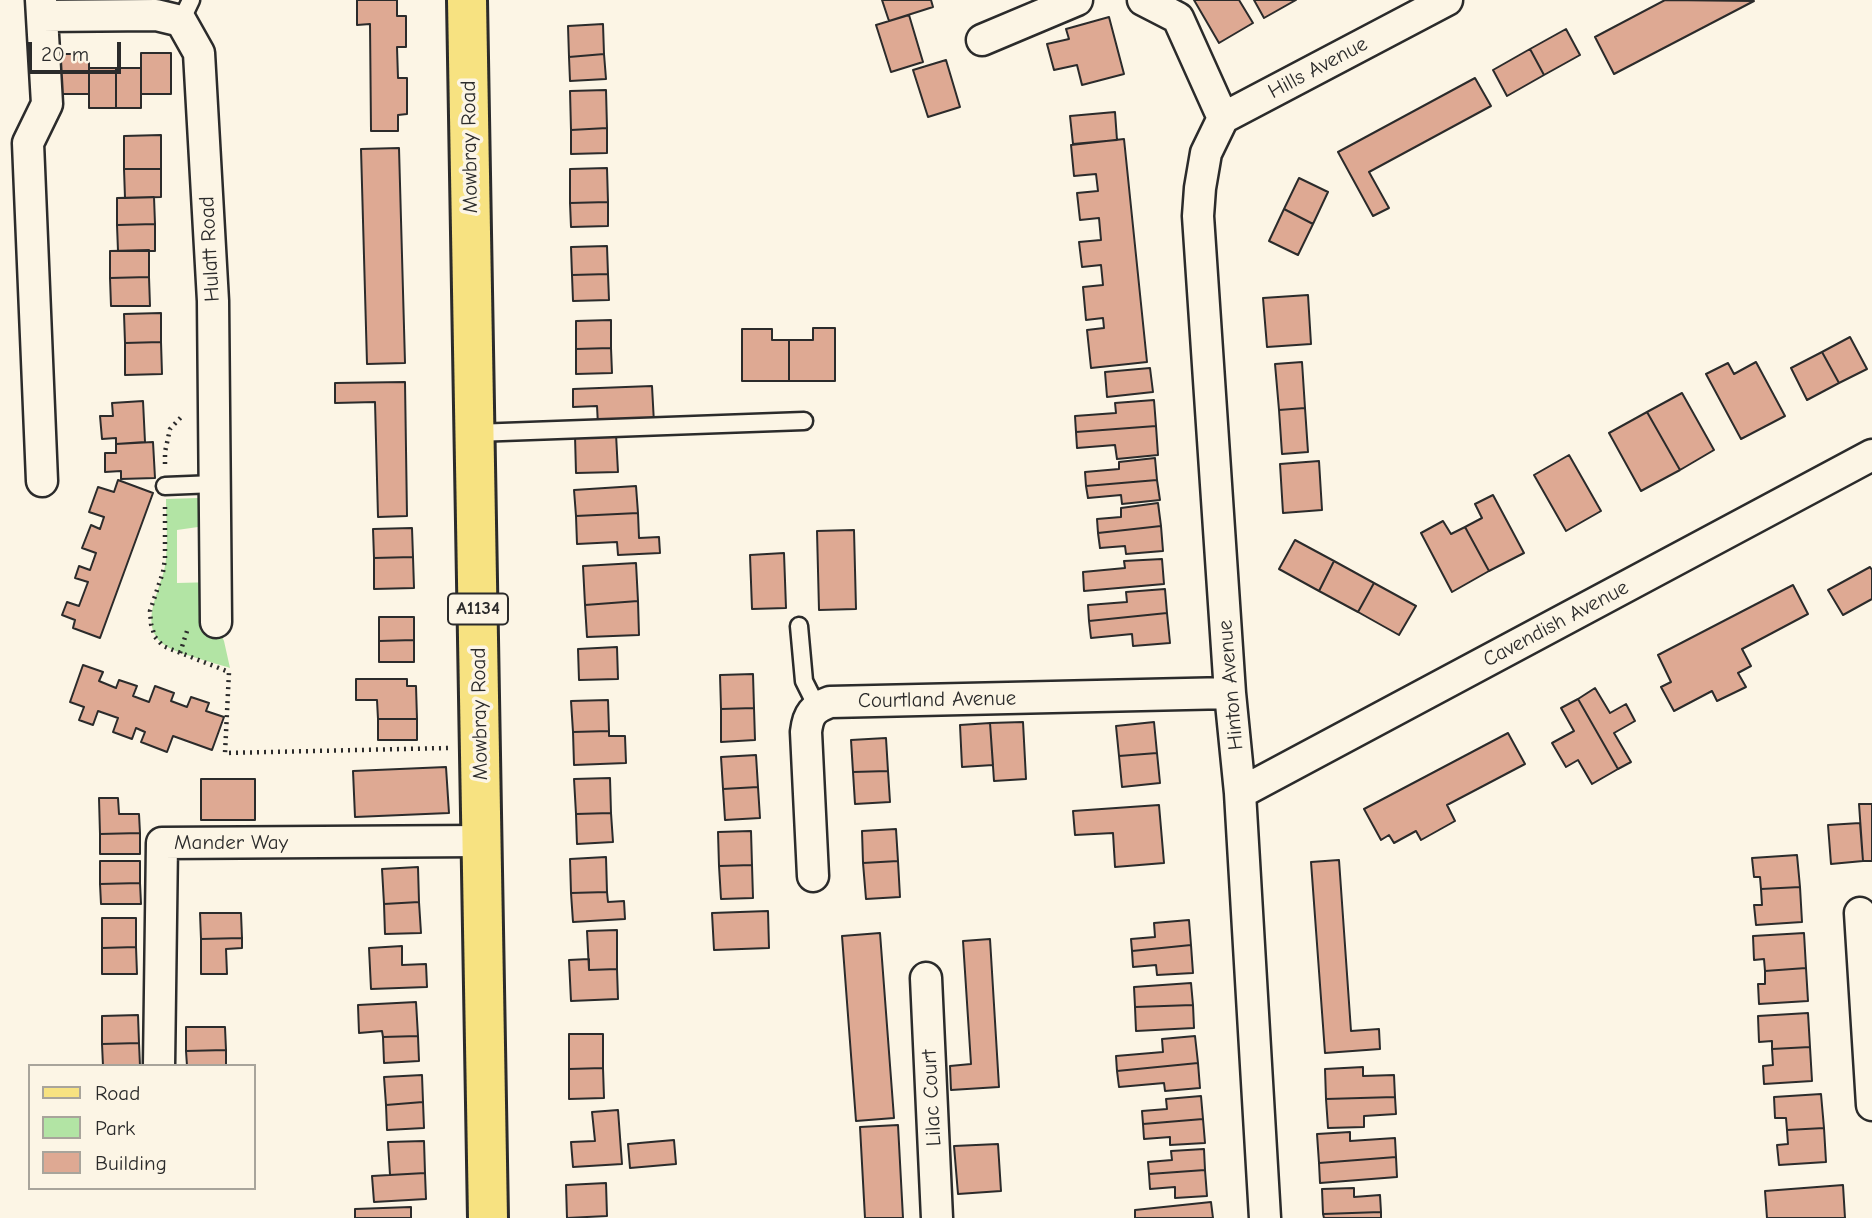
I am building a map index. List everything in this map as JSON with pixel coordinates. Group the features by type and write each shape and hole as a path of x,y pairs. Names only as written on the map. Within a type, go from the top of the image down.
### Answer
{"main road":[{"name":"Mowbray Road","path":"467,0 488,1218"}],"street":[{"path":"982,40 1077,0"},
{"path":"1143,0 1178,18 1223,117"},
{"name":"Hills Avenue","path":"1223,117 1447,0"},
{"name":"Hulatt Road","path":"42,481 28,143 47,104 42,8 156,15 186,10 200,53 213,301 216,622"},
{"name":"Hinton Avenue","path":"1223,117 1206,153 1199,188 1198,216 1230,693 1240,793 1265,1218"},
{"name":"Cavendish Avenue","path":"1240,793 1872,455"},
{"name":"Courtland Avenue","path":"817,706 830,702 1230,693"},
{"path":"813,876 806,732 808,718 817,706"},
{"name":"Mander Way","path":"159,1064 162,843 481,841"},
{"path":"1866,905 1872,1105"},
{"name":"Lilac Court","path":"926,978 937,1218"}],"lane":[{"path":"475,433 804,421"},
{"path":"165,486 215,484"},
{"path":"799,626 804,681 817,706"}],"path":[{"path":"214,385 170,429 165,452 166,559 150,611 155,637 163,646 229,672 225,753 480,748"}],"green space":[{"path":"198,498 198,527 177,530 177,583 216,582 217,626 224,641 230,668 169,648 155,635 152,625 154,603 166,558 166,499"}],"building":[{"path":"357,0 397,0 397,16 406,16 406,47 397,47 398,78 407,78 407,114 398,115 398,131 371,131 370,24 357,25"},
{"path":"882,0 931,0 933,7 889,21"},
{"path":"1194,0 1239,0 1253,23 1219,43"},
{"path":"1254,0 1296,0 1264,18"},
{"path":"1665,0 1754,1 1614,74 1595,37"},
{"path":"909,15 923,62 891,72 876,25"},
{"path":"1109,17 1124,74 1082,85 1077,65 1054,70 1047,44 1069,39 1066,29"},
{"path":"603,24 604,54 569,57 568,26"},
{"path":"1566,29 1580,55 1544,75 1530,49"},
{"path":"1530,49 1544,75 1507,96 1493,70"},
{"path":"141,53 171,53 171,94 141,94"},
{"path":"59,54 89,54 89,94 59,94"},
{"path":"604,54 606,79 570,81 569,57"},
{"path":"946,60 960,107 928,117 913,70"},
{"path":"89,68 116,68 116,108 89,108"},
{"path":"116,68 141,68 141,108 116,108"},
{"path":"1475,78 1491,106 1369,172 1389,208 1373,216 1338,152"},
{"path":"606,90 607,128 571,130 570,91"},
{"path":"1115,112 1117,140 1073,144 1070,116"},
{"path":"607,128 607,153 571,154 571,130"},
{"path":"161,135 161,169 124,169 124,136"},
{"path":"1124,139 1147,362 1091,368 1087,330 1104,328 1103,318 1086,320 1083,287 1103,285 1101,265 1082,267 1079,242 1101,240 1099,218 1080,220 1077,193 1098,191 1096,174 1074,176 1071,145"},
{"path":"399,148 405,363 367,364 361,149"},
{"path":"607,168 608,202 570,203 570,169"},
{"path":"124,169 161,169 161,197 125,198"},
{"path":"1299,178 1328,192 1313,224 1284,209"},
{"path":"154,197 155,224 117,225 117,198"},
{"path":"608,202 608,226 571,227 570,203"},
{"path":"1284,209 1313,224 1298,255 1269,241"},
{"path":"155,224 155,251 118,251 117,225"},
{"path":"607,246 608,274 572,275 571,247"},
{"path":"149,250 149,277 110,278 110,251"},
{"path":"608,274 609,300 573,301 572,275"},
{"path":"149,277 150,306 111,306 110,278"},
{"path":"1308,295 1311,344 1267,347 1263,298"},
{"path":"161,313 161,342 125,343 124,314"},
{"path":"611,320 611,348 576,349 576,321"},
{"path":"813,328 835,328 835,381 789,381 789,340 813,340"},
{"path":"742,329 772,329 772,340 789,340 789,381 742,381"},
{"path":"1850,337 1867,369 1839,383 1822,352"},
{"path":"161,342 162,374 125,375 125,343"},
{"path":"611,348 612,373 576,374 576,349"},
{"path":"1822,352 1839,383 1807,400 1791,368"},
{"path":"1302,362 1305,408 1279,410 1275,364"},
{"path":"1756,362 1785,416 1741,439 1706,374 1728,363 1734,374"},
{"path":"1150,368 1153,392 1107,397 1105,372"},
{"path":"405,382 407,516 378,517 375,402 335,403 335,383"},
{"path":"652,386 654,423 598,425 597,406 573,407 573,389"},
{"path":"1682,393 1714,450 1680,470 1647,412"},
{"path":"1154,400 1156,426 1076,432 1075,416 1116,413 1115,403"},
{"path":"143,401 145,442 116,444 116,438 102,439 100,416 113,416 112,403"},
{"path":"1305,408 1308,452 1282,454 1279,410"},
{"path":"1647,412 1680,470 1641,491 1609,433"},
{"path":"1156,426 1158,455 1117,459 1115,445 1077,448 1076,432"},
{"path":"616,434 618,472 576,473 575,436"},
{"path":"153,442 155,478 121,479 121,471 105,472 105,453 116,453 116,444"},
{"path":"1569,455 1601,511 1566,531 1534,475"},
{"path":"1155,458 1157,480 1086,486 1085,472 1119,469 1119,462"},
{"path":"1319,461 1322,510 1283,513 1280,464"},
{"path":"118,480 153,493 100,638 73,628 75,620 62,615 67,602 79,606 88,582 75,578 79,566 90,570 96,553 82,548 91,525 100,529 104,517 89,512 98,487 114,492"},
{"path":"1157,480 1160,500 1122,504 1121,495 1088,498 1086,486"},
{"path":"636,486 638,513 576,516 574,490"},
{"path":"1493,495 1524,553 1489,571 1465,527 1482,518 1475,504"},
{"path":"1158,503 1161,526 1098,533 1097,519 1121,517 1121,508"},
{"path":"638,513 639,538 659,537 660,553 618,555 617,542 577,544 576,516"},
{"path":"1443,521 1451,534 1465,527 1489,571 1452,592 1421,533"},
{"path":"1161,526 1163,551 1126,554 1125,546 1100,548 1098,533"},
{"path":"412,528 413,557 374,558 373,529"},
{"path":"854,530 856,609 819,610 817,531"},
{"path":"1295,540 1334,561 1319,591 1279,569"},
{"path":"784,553 786,608 752,609 750,555"},
{"path":"413,557 414,588 374,589 374,558"},
{"path":"1162,559 1164,584 1084,591 1083,572 1125,568 1124,561"},
{"path":"1334,561 1374,583 1358,612 1319,591"},
{"path":"636,563 638,601 585,605 583,566"},
{"path":"1870,567 1872,599 1843,615 1828,590"},
{"path":"1374,583 1416,606 1399,635 1358,612"},
{"path":"1793,585 1808,614 1742,649 1751,666 1738,673 1746,687 1717,701 1712,691 1674,711 1661,687 1671,682 1658,655"},
{"path":"1165,589 1167,613 1089,621 1088,605 1127,602 1126,592"},
{"path":"638,601 639,635 587,637 585,605"},
{"path":"1167,613 1170,643 1133,646 1132,634 1091,638 1089,621"},
{"path":"379,617 414,617 414,640 379,641"},
{"path":"414,640 414,662 379,662 379,641"},
{"path":"617,647 618,679 579,680 578,649"},
{"path":"83,665 103,672 99,681 116,688 119,680 137,686 133,696 149,702 155,686 174,693 171,701 187,707 191,697 209,703 206,711 224,717 212,750 173,736 167,752 141,742 145,732 136,728 132,739 113,732 118,718 98,711 93,725 79,720 84,707 70,702"},
{"path":"753,674 754,708 721,709 720,675"},
{"path":"356,679 407,679 407,686 416,686 417,719 378,719 377,700 356,700"},
{"path":"1595,688 1610,713 1626,704 1635,721 1614,733 1631,762 1618,769 1578,699"},
{"path":"1578,699 1618,769 1592,784 1578,760 1566,767 1552,743 1574,731 1561,708"},
{"path":"608,700 609,731 573,732 571,701"},
{"path":"754,708 755,740 721,742 721,709"},
{"path":"378,719 417,719 417,740 378,740"},
{"path":"1023,722 1026,779 994,781 990,723"},
{"path":"1154,722 1157,753 1119,756 1116,726"},
{"path":"990,723 993,765 962,767 960,725"},
{"path":"609,731 609,736 625,736 626,763 574,765 573,732"},
{"path":"1508,733 1525,764 1447,805 1455,821 1421,840 1416,831 1394,843 1389,835 1381,840 1364,809"},
{"path":"886,738 888,771 853,772 851,740"},
{"path":"1157,753 1160,783 1122,787 1119,756"},
{"path":"756,755 758,787 723,789 721,757"},
{"path":"446,767 449,813 355,817 353,771"},
{"path":"888,771 890,802 855,804 853,772"},
{"path":"610,778 611,813 576,814 574,779"},
{"path":"201,779 255,779 255,820 201,820"},
{"path":"758,787 760,818 725,820 723,789"},
{"path":"99,798 118,798 119,814 139,814 140,833 100,834"},
{"path":"1859,804 1872,804 1872,861 1863,861"},
{"path":"1159,805 1164,863 1115,867 1113,833 1075,835 1073,811"},
{"path":"611,813 613,842 577,844 576,814"},
{"path":"1860,823 1863,861 1831,864 1828,825"},
{"path":"896,829 898,861 863,863 862,831"},
{"path":"751,831 752,865 719,866 718,832"},
{"path":"140,833 140,854 100,854 100,834"},
{"path":"1797,855 1800,887 1761,889 1760,877 1754,877 1752,858"},
{"path":"606,857 607,892 571,893 570,859"},
{"path":"1339,860 1351,1031 1379,1029 1380,1049 1325,1053 1311,862"},
{"path":"100,861 140,861 140,883 100,884"},
{"path":"898,861 900,897 866,899 863,863"},
{"path":"752,865 753,898 721,899 719,866"},
{"path":"418,867 419,902 384,904 382,869"},
{"path":"140,883 141,904 101,904 100,884"},
{"path":"1800,887 1802,922 1756,925 1754,905 1762,905 1761,889"},
{"path":"607,892 608,902 624,901 625,919 573,922 571,893"},
{"path":"419,902 421,933 385,934 384,904"},
{"path":"768,911 769,948 714,950 712,913"},
{"path":"200,913 241,913 242,938 201,939"},
{"path":"102,918 136,918 136,947 102,948"},
{"path":"1189,920 1191,945 1132,951 1131,939 1155,937 1154,923"},
{"path":"617,930 617,969 589,970 587,931"},
{"path":"880,933 894,1118 856,1121 842,936"},
{"path":"1804,933 1806,968 1765,971 1764,959 1754,960 1753,936"},
{"path":"242,938 242,948 226,949 227,974 201,974 201,939"},
{"path":"990,939 999,1087 951,1090 950,1066 971,1064 963,941"},
{"path":"1191,945 1193,973 1157,975 1156,965 1133,967 1132,951"},
{"path":"402,946 402,965 426,964 427,987 371,989 369,948"},
{"path":"136,947 137,974 102,974 102,948"},
{"path":"589,959 589,970 617,969 618,999 571,1001 569,960"},
{"path":"1806,968 1808,1001 1759,1004 1758,984 1765,984 1765,971"},
{"path":"1191,983 1193,1005 1135,1007 1134,987"},
{"path":"416,1002 418,1036 383,1037 382,1031 359,1033 358,1005"},
{"path":"1193,1005 1194,1028 1136,1031 1135,1007"},
{"path":"1808,1013 1810,1047 1772,1049 1772,1041 1759,1042 1758,1016"},
{"path":"138,1015 139,1043 102,1044 102,1016"},
{"path":"186,1027 225,1027 226,1050 186,1051"},
{"path":"569,1034 603,1034 603,1068 569,1069"},
{"path":"418,1036 419,1061 384,1063 383,1037"},
{"path":"1195,1036 1198,1063 1117,1071 1116,1056 1163,1052 1162,1039"},
{"path":"139,1043 140,1064 103,1064 102,1044"},
{"path":"1810,1047 1812,1081 1764,1084 1763,1066 1773,1065 1772,1049"},
{"path":"226,1050 226,1064 187,1064 186,1051"},
{"path":"1198,1063 1200,1088 1165,1091 1164,1083 1119,1087 1117,1071"},
{"path":"1363,1067 1363,1076 1394,1075 1395,1097 1326,1099 1325,1069"},
{"path":"603,1068 604,1098 569,1099 569,1069"},
{"path":"422,1075 423,1102 386,1105 384,1077"},
{"path":"1821,1094 1824,1128 1787,1130 1786,1118 1775,1118 1774,1097"},
{"path":"1201,1096 1203,1119 1143,1124 1142,1111 1167,1109 1166,1099"},
{"path":"1395,1097 1396,1114 1364,1116 1364,1127 1328,1128 1326,1099"},
{"path":"423,1102 424,1128 387,1130 386,1105"},
{"path":"618,1110 622,1164 573,1167 571,1142 595,1141 592,1112"},
{"path":"1203,1119 1205,1143 1170,1145 1170,1137 1144,1139 1143,1124"},
{"path":"898,1125 903,1218 865,1218 860,1127"},
{"path":"1824,1128 1826,1162 1779,1165 1777,1145 1788,1144 1787,1130"},
{"path":"1350,1132 1350,1141 1395,1138 1396,1157 1319,1163 1317,1134"},
{"path":"674,1140 676,1164 630,1168 628,1144"},
{"path":"424,1141 425,1173 390,1175 388,1142"},
{"path":"998,1144 1001,1191 958,1194 954,1146"},
{"path":"1204,1149 1205,1170 1149,1174 1148,1162 1172,1160 1171,1151"},
{"path":"1396,1157 1397,1177 1320,1183 1319,1163"},
{"path":"1205,1170 1207,1196 1175,1198 1175,1187 1150,1189 1149,1174"},
{"path":"425,1173 426,1199 374,1202 372,1176"},
{"path":"606,1183 607,1216 567,1218 566,1185"},
{"path":"1843,1185 1845,1218 1767,1218 1765,1191"},
{"path":"1354,1188 1354,1197 1380,1195 1381,1212 1323,1214 1322,1189"},
{"path":"1211,1202 1213,1218 1135,1218 1135,1210"},
{"path":"411,1207 411,1218 355,1218 355,1209"},
{"path":"1381,1212 1381,1218 1324,1218 1323,1214"}]}
